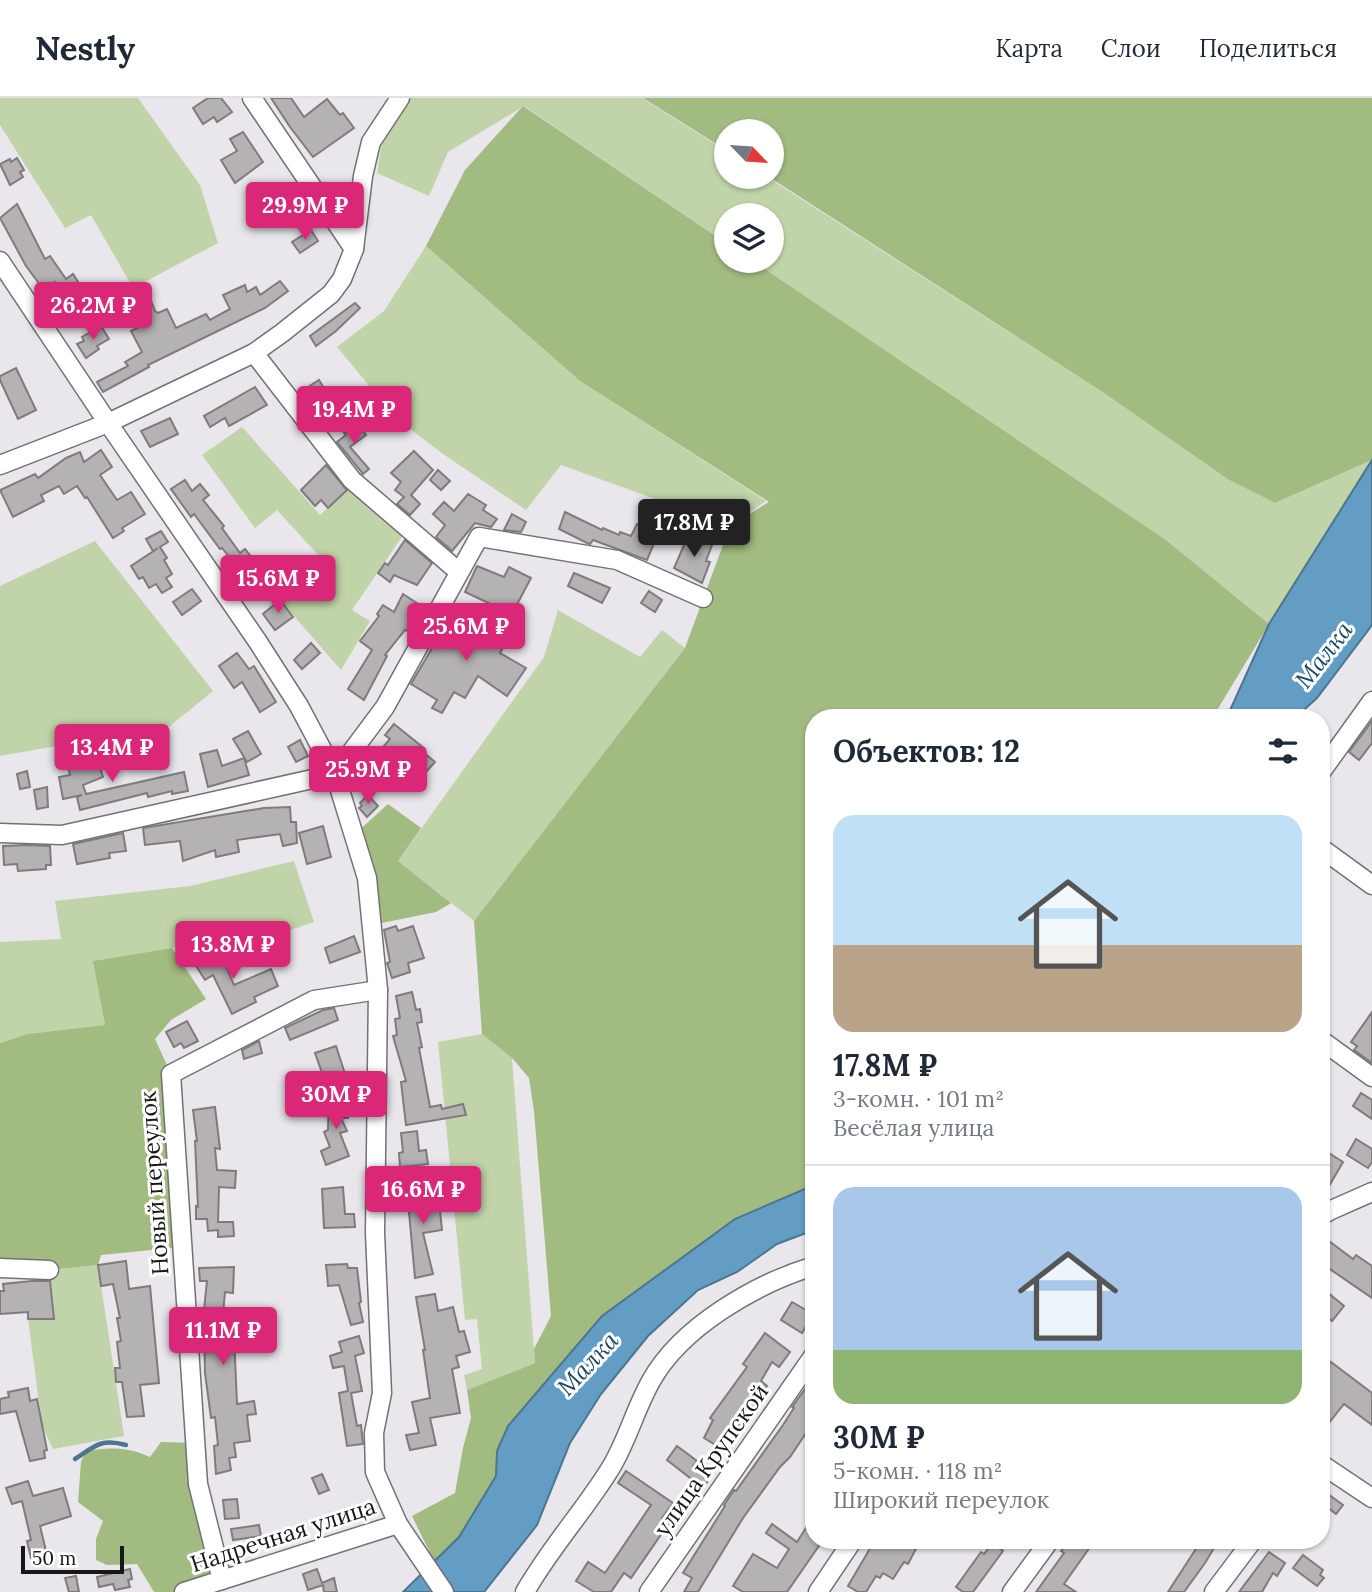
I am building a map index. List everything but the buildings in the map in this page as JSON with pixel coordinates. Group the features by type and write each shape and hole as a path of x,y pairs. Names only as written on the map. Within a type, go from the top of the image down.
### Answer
{"street":[{"path":"252,98 354,249"},
{"path":"0,465 108,423 254,353 337,288 354,249 367,154 377,131 400,98"},
{"path":"0,261 258,642 299,706 335,774 367,878 378,990 375,1233 382,1393 374,1433 375,1472 398,1524 444,1592"},
{"path":"254,353 352,480 459,572"},
{"path":"0,833 62,835 335,774 385,708 479,537 617,560 703,598"},
{"path":"1330,759 1372,701"},
{"path":"1330,855 1372,885"},
{"name":"Новый переулок","path":"222,1580 198,1485 171,1074 314,1000 378,990"},
{"path":"1330,1047 1372,1077"},
{"path":"1330,1211 1372,1192"},
{"path":"0,1268 50,1270"},
{"path":"525,1592 540,1565 611,1468 651,1382 666,1358 684,1339 725,1308 805,1270"},
{"name":"улица Крупской","path":"651,1591 805,1368"},
{"path":"1330,1470 1372,1498"},
{"name":"Надречная улица","path":"184,1592 398,1524"},
{"path":"818,1592 847,1549"},
{"path":"1012,1592 1043,1549"},
{"path":"1214,1592 1246,1549"}],"green space":[{"path":"0,98 138,98 200,185 218,243 133,288 91,215 65,228 0,125"},
{"path":"410,98 642,98 714,143 714,189 784,188 1104,393 1229,480 1275,503 1372,460 1269,624 1166,540 771,273 784,273 784,203 714,203 714,235 524,106 448,152 429,196 377,173 382,142"},
{"path":"643,98 1372,98 1372,460 1275,503 1229,480 1104,393 784,187 784,119 714,119 714,142"},
{"path":"523,106 714,235 714,273 771,273 1166,540 1269,624 1218,709 805,709 805,1189 735,1219 497,1451 496,1476 459,1537 434,1561 412,1516 455,1493 471,1418 467,1390 535,1363 534,1349 551,1316 529,1078 512,1058 482,1034 474,921 685,648 730,526 769,502 580,381 426,246 465,170"},
{"path":"426,246 580,381 766,501 730,526 561,465 526,510 443,454 397,419 337,347 384,311"},
{"path":"242,427 320,515 349,488 408,528 352,610 370,621 341,670 280,600 319,556 277,510 255,528 202,455"},
{"path":"95,541 213,691 170,726 0,756 0,586"},
{"path":"558,610 640,657 662,630 685,648 474,921 398,861 544,657"},
{"path":"388,804 421,828 398,861 451,903 436,912 372,925 354,835"},
{"path":"294,861 314,922 237,948 228,934 172,948 94,961 105,1025 27,1034 0,1043 0,942 61,939 55,901 190,886"},
{"path":"172,948 206,999 171,1020 155,1039 171,1074 182,1247 101,1255 98,1265 49,1270 0,1270 0,1043 27,1034 105,1025 93,961"},
{"path":"482,1034 512,1058 535,1363 467,1390 464,1375 482,1369 477,1319 465,1320 438,1042"},
{"path":"98,1265 124,1436 53,1449 42,1426 28,1319 54,1318 49,1270"},
{"path":"161,1442 195,1443 222,1580 184,1592 154,1592 137,1564 107,1565 96,1560 96,1539 103,1521 78,1502 81,1462 86,1451 119,1449 150,1457"}],"water":[{"name":"Малка","path":"1372,460 1372,625 1317,698 1305,709 1231,709 1269,624"},
{"name":"Малка","path":"805,1189 805,1233 777,1244 737,1272 698,1290 648,1336 601,1394 570,1443 537,1525 484,1592 403,1592 459,1537 496,1476 497,1451 508,1426 602,1316 735,1219"}],"waterway":[{"path":"75,1459 104,1443 126,1445"}]}
